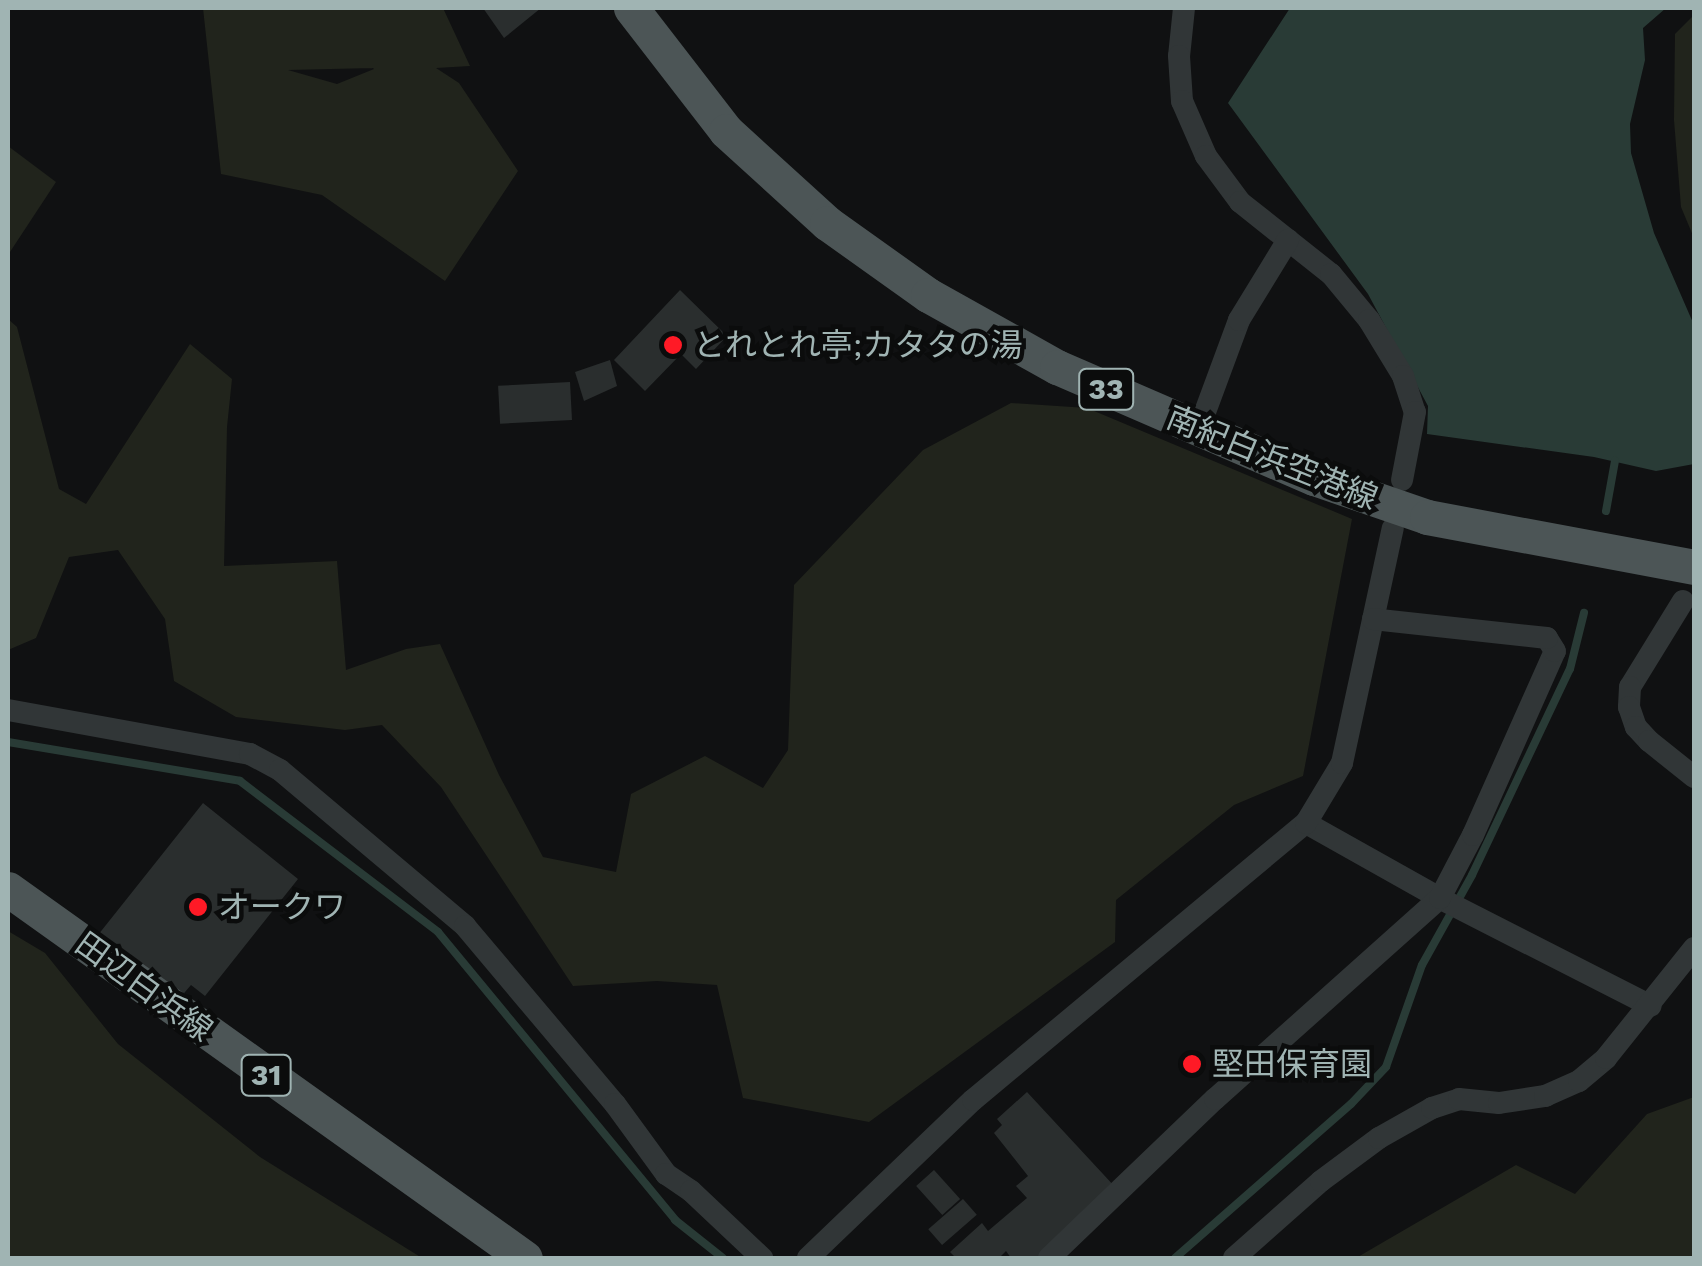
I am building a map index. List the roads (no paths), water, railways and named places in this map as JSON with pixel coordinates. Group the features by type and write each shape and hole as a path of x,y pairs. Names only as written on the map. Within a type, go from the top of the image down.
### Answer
{"main road":[{"name":"南紀白浜空港線","path":"631,8 726,131 827,223 928,295 1057,367 1198,431 1314,478 1427,517 1694,567"},
{"name":"田辺白浜線","path":"8,889 526,1258"}],"street":[{"path":"1184,8 1179,56 1182,100 1206,156 1240,202 1331,274 1369,320 1403,376 1415,412 1402,480"},
{"path":"1198,431 1239,320 1288,240"},
{"path":"808,1258 973,1100 1306,824 1342,763 1393,528"},
{"path":"1683,601 1630,687 1629,707 1636,727 1694,777"},
{"path":"1049,1258 1216,1100 1441,899 1556,651 1547,638 1374,620"},
{"path":"8,710 250,754 280,770 465,926 615,1104 666,1174 691,1190 762,1258"},
{"path":"1306,824 1441,899 1651,1006"},
{"path":"1234,1258 1321,1181 1391,1131 1459,1099 1514,1101 1546,1096 1579,1081 1606,1058 1651,1006 1694,948"}],"waterway":[{"path":"1606,511 1615,461"},
{"path":"1175,1258 1351,1104 1386,1067 1422,965 1472,875 1570,669 1584,613"},
{"path":"8,742 240,781 438,932 675,1220 723,1258"}],"place":[{"name":"とれとれ亭;カタタの湯","path":"673,345"},
{"name":"オークワ","path":"198,907"},
{"name":"堅田保育園","path":"1192,1064"}]}
